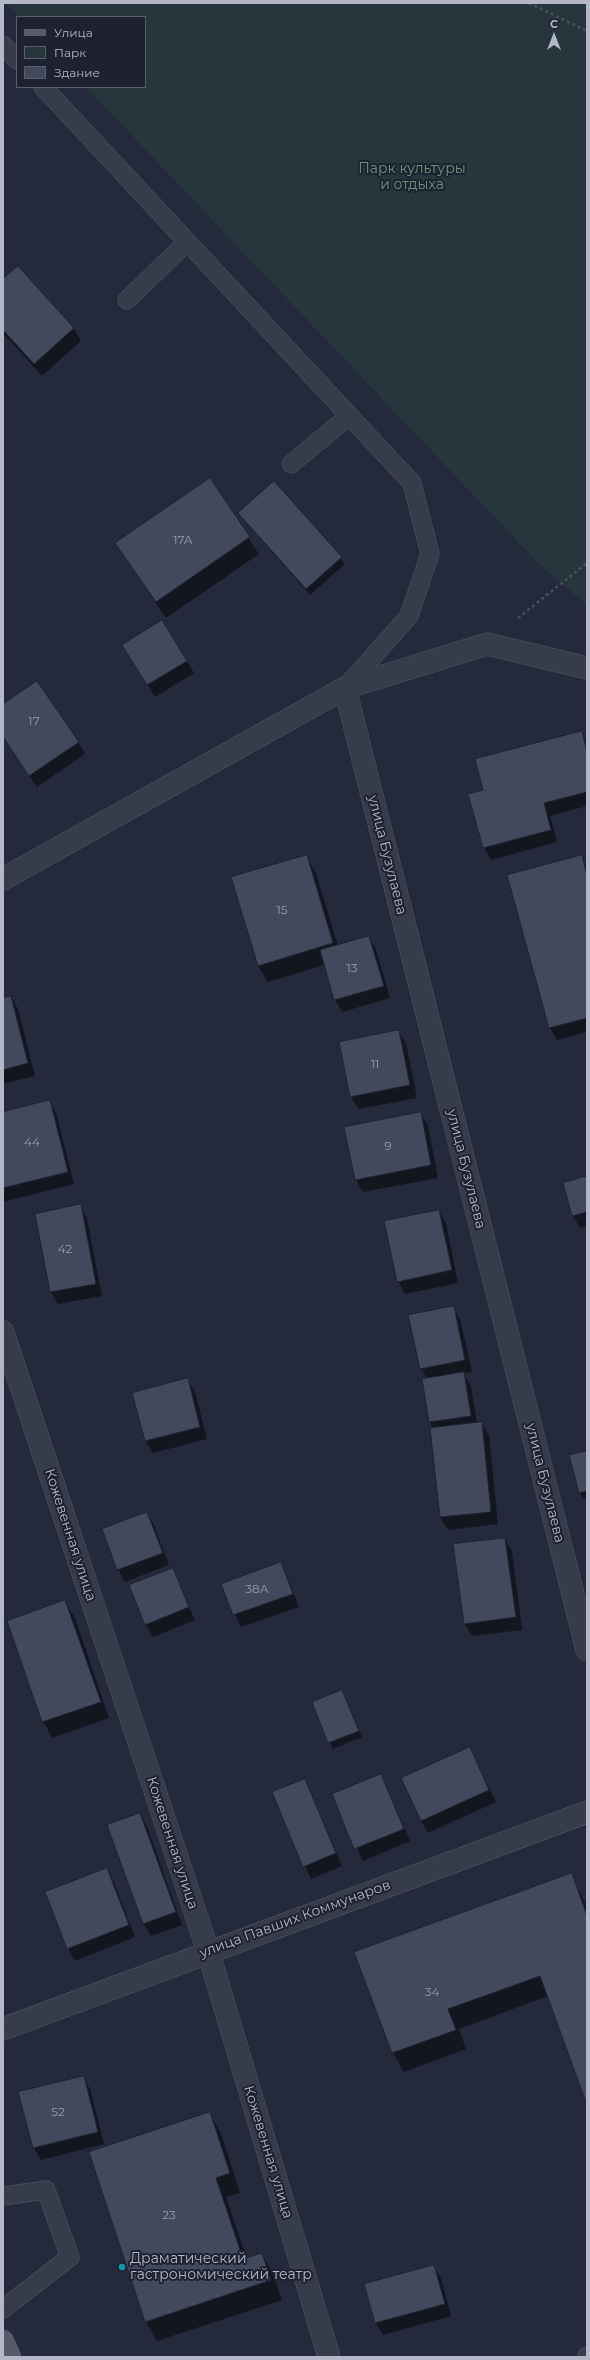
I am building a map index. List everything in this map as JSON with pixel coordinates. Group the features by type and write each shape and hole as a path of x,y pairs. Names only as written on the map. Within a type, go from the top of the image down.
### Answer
{"main road":[{"path":"3,2341 10,2357"}],"street":[{"path":"3,880 345,688 486,644 587,668"},
{"name":"улица Бузулаева","path":"345,688 587,1650"},
{"name":"Кожевенная улица","path":"3,1332 208,1951 329,2357"},
{"name":"улица Павших Коммунаров","path":"3,2029 208,1951 587,1812"}],"lane":[{"path":"3,44 16,59"},
{"path":"44,88 412,483 430,554 409,616 345,688"},
{"path":"127,300 187,242"},
{"path":"292,464 349,416"},
{"path":"3,2196 46,2190 70,2257 3,2309"}],"path":[{"path":"528,3 587,31"},
{"path":"486,644 587,562"}],"green space":[{"name":"Парк культуры и отдыха","path":"6,3 587,3 587,605 538,563 87,88 146,88 146,16 18,16"}],"building":[{"path":"18,266 74,328 34,364 3,330 3,279"},
{"path":"210,478 250,537 156,602 115,543"},
{"path":"274,481 342,557 306,589 238,513"},
{"path":"162,620 187,661 147,685 122,645"},
{"path":"37,681 79,742 29,776 3,737 3,704"},
{"path":"582,731 587,752 587,792 544,803 551,830 483,848 468,794 483,790 475,759"},
{"path":"307,855 333,943 258,966 231,877"},
{"path":"582,855 587,876 587,1018 549,1028 507,875"},
{"path":"369,936 384,986 334,1000 320,950"},
{"path":"11,996 28,1063 3,1070 3,998"},
{"path":"399,1030 410,1085 350,1097 339,1042"},
{"path":"50,1100 68,1172 3,1188 3,1112"},
{"path":"421,1112 431,1165 355,1180 344,1127"},
{"path":"587,1176 587,1212 572,1216 563,1183"},
{"path":"81,1204 96,1284 50,1292 35,1214"},
{"path":"439,1210 452,1270 397,1282 384,1221"},
{"path":"454,1306 465,1360 420,1369 408,1315"},
{"path":"464,1372 471,1416 429,1422 422,1379"},
{"path":"188,1378 200,1427 145,1441 132,1393"},
{"path":"482,1422 491,1512 440,1517 430,1428"},
{"path":"587,1451 587,1491 579,1493 569,1455"},
{"path":"147,1512 163,1553 117,1570 102,1529"},
{"path":"505,1538 516,1617 464,1624 453,1544"},
{"path":"281,1562 293,1594 233,1615 221,1584"},
{"path":"173,1568 189,1607 145,1625 129,1585"},
{"path":"65,1600 101,1702 42,1722 7,1621"},
{"path":"342,1690 359,1731 328,1743 312,1702"},
{"path":"470,1747 489,1790 421,1821 401,1778"},
{"path":"381,1774 404,1829 354,1849 332,1794"},
{"path":"305,1779 336,1853 303,1867 272,1792"},
{"path":"140,1813 176,1912 143,1924 107,1825"},
{"path":"107,1868 129,1925 67,1949 45,1892"},
{"path":"572,1873 587,1916 587,2105 540,1976 448,2009 456,2030 392,2053 354,1952"},
{"path":"84,2076 98,2132 33,2148 18,2092"},
{"path":"210,2112 230,2173 216,2178 243,2259 262,2253 271,2280 145,2322 89,2152"},
{"path":"434,2265 445,2304 375,2323 364,2284"}],"place":[{"name":"Драматический гастрономический театр","path":"122,2267"}]}
